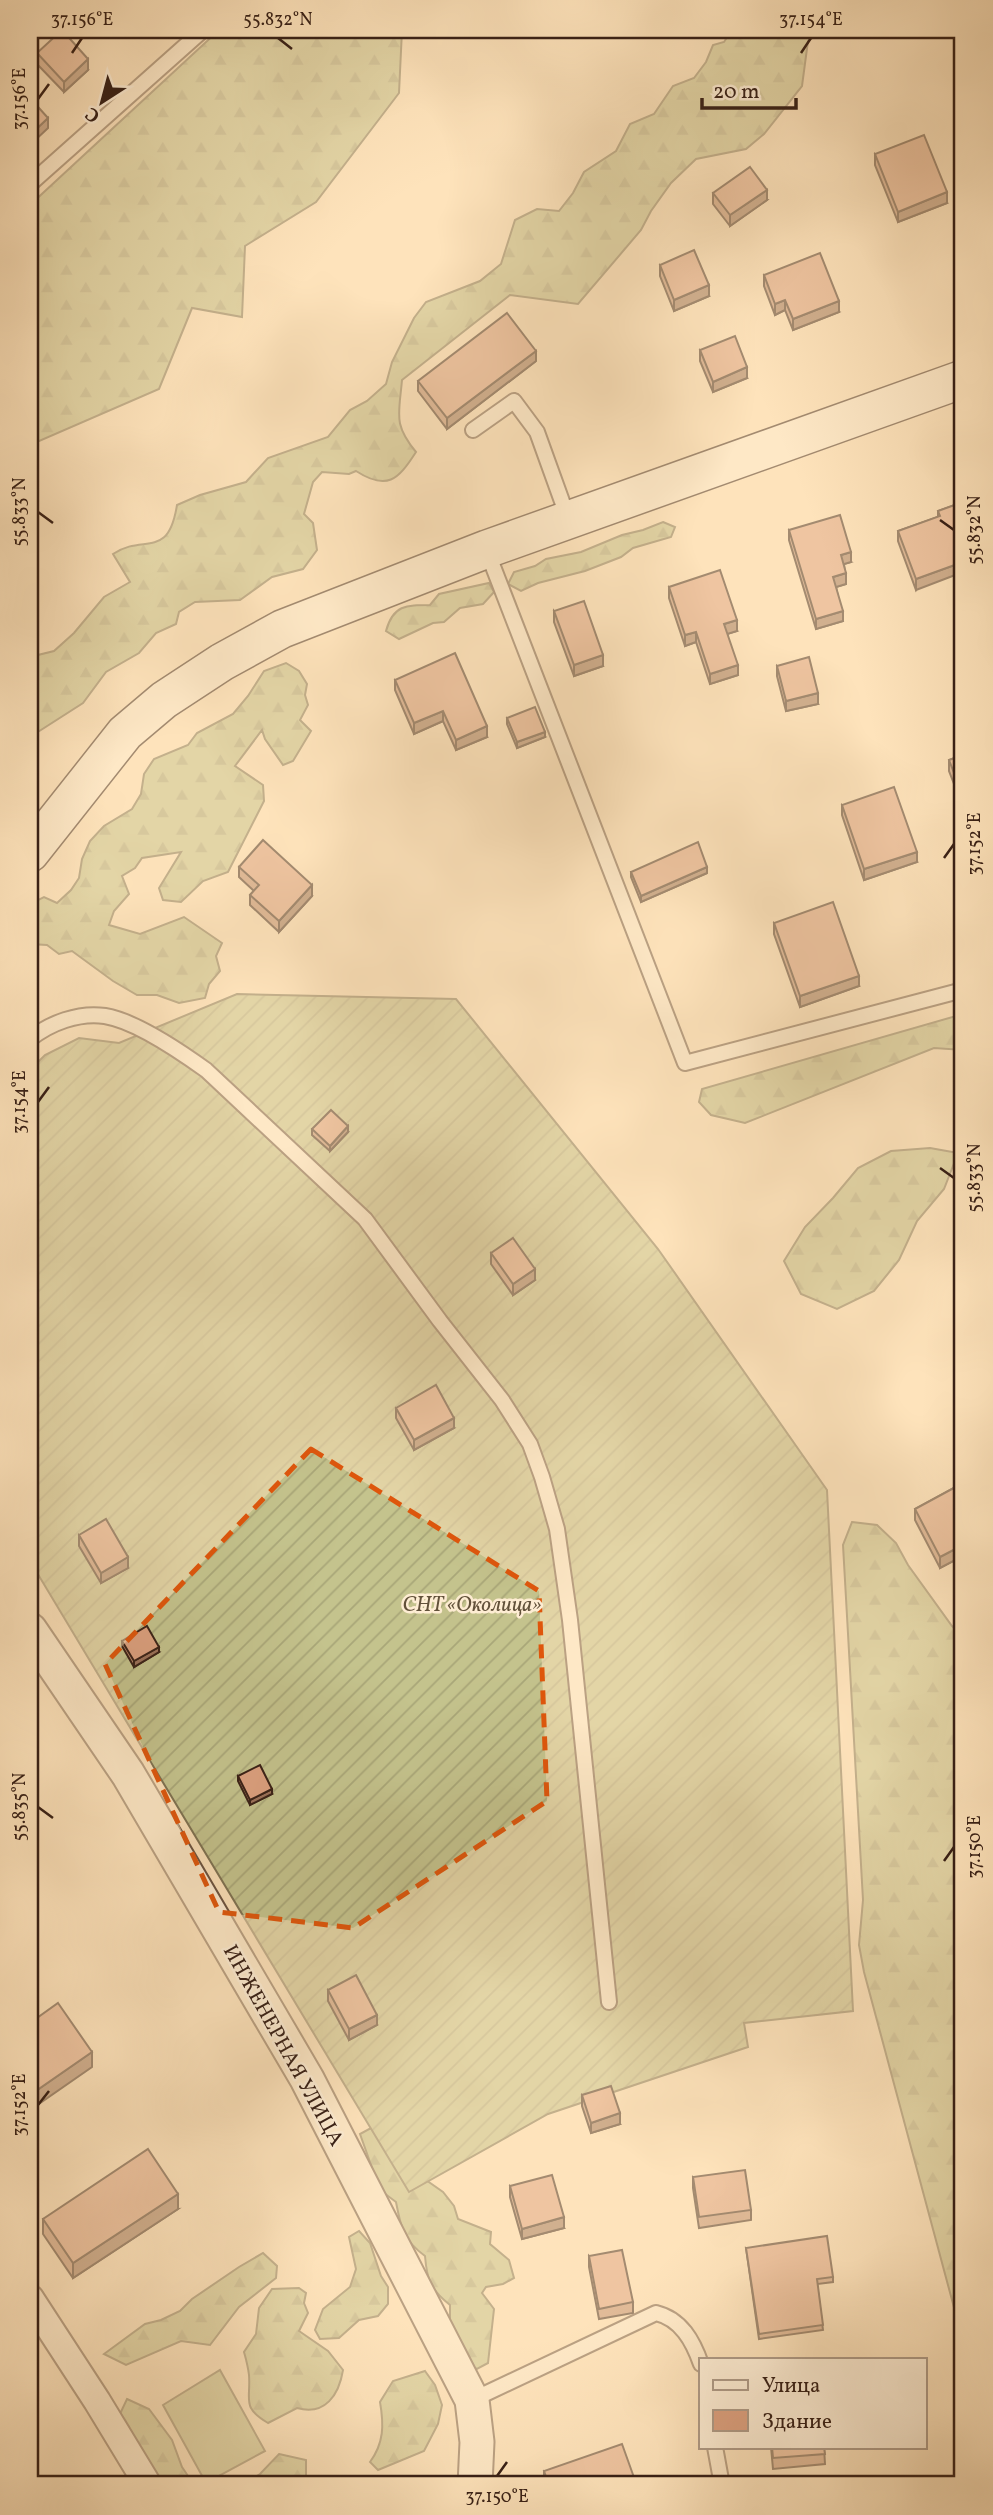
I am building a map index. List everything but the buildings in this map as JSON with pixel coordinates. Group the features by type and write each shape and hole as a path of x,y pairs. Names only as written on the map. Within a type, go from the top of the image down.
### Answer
{"main road":[{"path":"30,853 125,733 164,700 222,662 282,629 487,549 963,379"}],"street":[{"name":"ИНЖЕНЕРНАЯ УЛИЦА","path":"30,1630 128,1773 307,2079 472,2400 477,2442 475,2485"},
{"path":"30,2298 148,2485"}],"lane":[{"path":"30,184 203,30"},
{"path":"473,430 514,401 537,432 568,520"},
{"path":"487,549 685,1063 963,990"},
{"path":"30,1040 45,1027 78,1017 106,1016 146,1032 206,1070 365,1219 502,1400 530,1444 557,1529 570,1620 609,2002"},
{"path":"472,2400 656,2313 667,2316 683,2329 699,2358"},
{"path":"715,2448 722,2485"}],"highlighted area":[{"path":"311,1449 539,1591 547,1801 353,1928 219,1912 105,1664"}],"green space":[{"path":"219,30 402,30 399,93 316,202 245,246 242,317 192,308 159,389 30,445 30,205"},
{"path":"732,30 823,30 808,41 802,86 764,134 746,149 696,159 671,183 641,230 578,304 510,295 402,380 399,419 404,434 416,452 403,470 391,480 376,480 356,471 349,474 322,472 313,482 304,514 313,523 317,550 303,569 272,577 240,600 195,602 179,612 176,624 156,633 139,653 106,672 83,703 30,737 30,661 38,655 54,651 74,633 104,597 130,582 113,554 124,548 161,540 168,533 177,505 200,495 246,482 268,458 328,437 350,410 367,401 386,384 392,362 414,318 426,302 480,281 501,264 515,220 537,209 559,211 584,172 616,151 630,124 654,114 673,86 694,78 706,62 713,45 724,42"},
{"path":"663,522 675,527 671,537 633,548 621,557 585,571 538,583 521,591 508,584 514,572 535,566 546,559 581,552"},
{"path":"489,583 494,592 483,604 460,608 444,622 433,623 399,639 386,631 392,616 402,608 430,605 439,594"},
{"path":"286,663 299,671 307,684 305,695 308,705 300,720 311,731 293,761 283,765 262,730 235,766 263,785 264,801 228,872 203,881 181,902 163,900 159,888 181,852 142,858 135,868 122,876 129,894 114,911 109,925 140,934 184,917 222,943 216,956 220,971 209,984 205,998 179,1003 157,995 137,995 72,951 59,954 47,945 30,944 30,904 44,897 57,903 71,890 79,878 82,859 90,841 104,826 132,809 141,794 144,774 154,759 188,745 197,733 233,714 264,671"},
{"name":"СНТ «Околица»","path":"237,994 456,999 658,1249 827,1490 853,2011 744,2023 748,2047 548,2114 409,2192 30,1561 30,1070 45,1055 79,1038 119,1043"},
{"path":"963,1014 963,1050 934,1048 745,1123 711,1115 699,1102 702,1089"},
{"path":"930,1148 958,1153 944,1189 917,1221 899,1260 874,1291 837,1309 801,1294 784,1261 805,1227 858,1168 891,1151"},
{"path":"852,1522 877,1525 896,1543 908,1565 963,1637 963,2341 859,1945 863,1900 843,1545"},
{"path":"371,2128 426,2180 443,2192 454,2206 458,2219 491,2232 490,2244 509,2260 514,2278 503,2284 486,2287 482,2293 494,2309 488,2363 477,2369 463,2363 450,2325 450,2305 431,2284 425,2256 404,2233 396,2202 380,2190 360,2134"},
{"path":"359,2231 370,2243 381,2276 388,2287 388,2304 378,2316 359,2320 339,2338 320,2339 315,2330 323,2309 350,2287 356,2269 349,2237"},
{"path":"263,2253 277,2266 276,2278 239,2307 210,2345 181,2341 126,2365 104,2354 145,2324 180,2311 192,2299"},
{"path":"299,2288 306,2293 304,2303 308,2313 299,2331 328,2351 343,2370 341,2379 334,2395 323,2406 307,2410 297,2408 268,2423 254,2412 249,2402 249,2375 244,2352 256,2334 259,2308 272,2289"},
{"path":"220,2370 265,2451 206,2483 163,2405"},
{"path":"425,2371 435,2385 442,2405 438,2424 424,2451 378,2470 370,2462 382,2434 380,2402 393,2381"},
{"path":"127,2399 149,2409 172,2440 182,2467 194,2485 161,2485 119,2416"},
{"path":"279,2454 306,2460 306,2485 242,2485 260,2474"}]}
